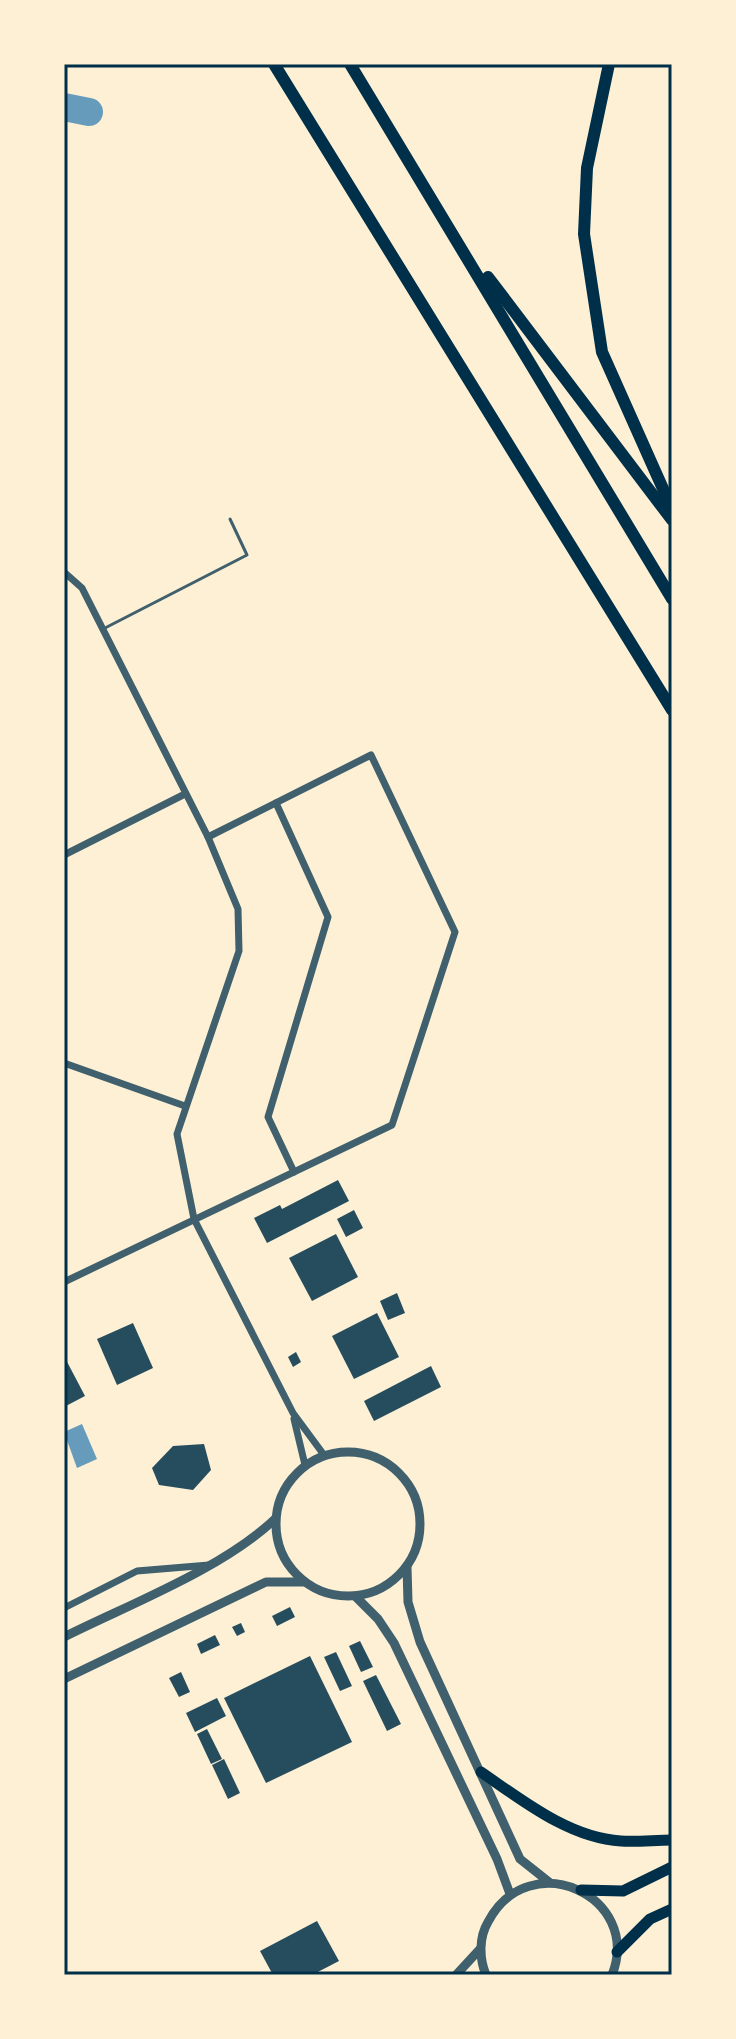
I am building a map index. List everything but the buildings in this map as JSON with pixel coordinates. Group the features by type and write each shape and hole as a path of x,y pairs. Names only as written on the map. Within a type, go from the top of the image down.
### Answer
{"highway":[{"path":"274,64 672,710"},
{"path":"350,64 672,599"},
{"path":"609,64 587,168 584,234 602,352 672,509"},
{"path":"450,227 672,520"}],"main road":[{"path":"481,1772 539,1811 575,1829 619,1841 672,1840"},
{"path":"581,1890 623,1891 672,1867"},
{"path":"617,1952 650,1919 672,1909"}],"street":[{"path":"64,572 82,588 208,837 238,909 239,951 177,1134 194,1219 293,1413 324,1455"},
{"path":"64,1282 392,1125 455,932 371,755 208,837"},
{"path":"64,855 185,794"},
{"path":"276,803 328,917 268,1117 294,1172"},
{"path":"64,1063 185,1106"},
{"path":"293,1413 305,1465"},
{"path":"347,1451 370,1454 390,1464 407,1481 417,1501 421,1524 417,1546 407,1567 384,1587 355,1596 328,1594 304,1582 287,1565 277,1543 275,1519 279,1499 290,1480 305,1465 324,1455 347,1451"},
{"path":"64,1637 211,1564 253,1540 275,1519"},
{"path":"64,1608 137,1571 211,1564"},
{"path":"407,1567 408,1602 420,1642 520,1859 549,1882"},
{"path":"64,1679 266,1582 304,1582"},
{"path":"355,1596 378,1619 394,1643 497,1859 510,1894"},
{"path":"486,1975 480,1949 484,1928 494,1909 522,1888 549,1882 581,1890 596,1901 608,1916 615,1933 617,1952 612,1975"},
{"path":"456,1975 480,1949"}],"lane":[{"path":"102,629 247,555 230,519"}],"water":[{"path":"82,1424 97,1459 77,1468 64,1432"}],"waterway":[{"path":"64,107 89,112"}]}
